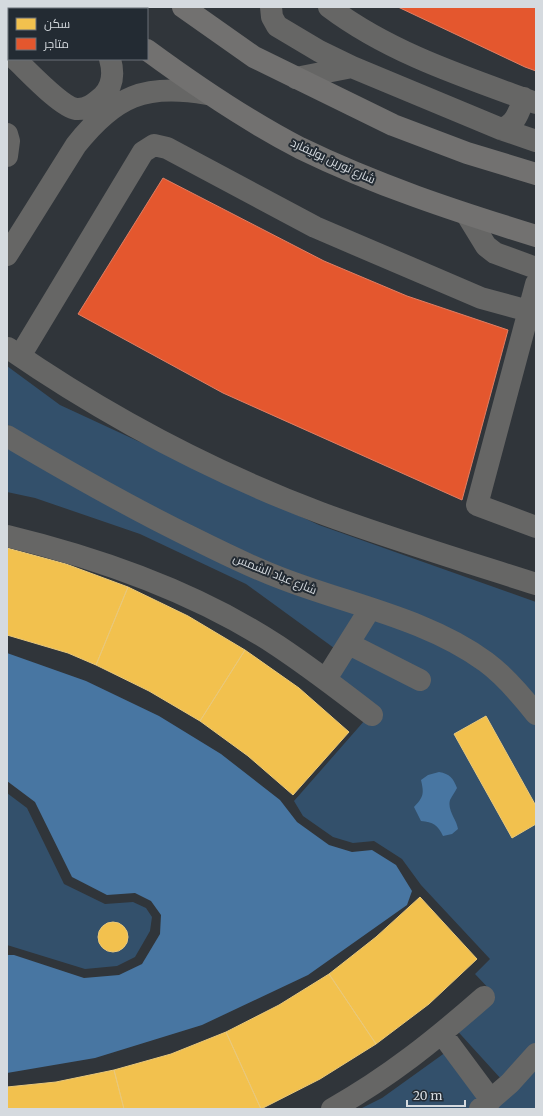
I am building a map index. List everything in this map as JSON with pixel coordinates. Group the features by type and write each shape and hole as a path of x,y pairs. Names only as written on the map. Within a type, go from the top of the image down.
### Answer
{"main road":[{"path":"183,7 254,57 393,125 467,153 536,174"},
{"name":"شارع تورين بوليفارد","path":"148,51 207,94 300,147 367,178 444,208 536,236"}],"street":[{"path":"271,7 272,17 277,26 301,41 352,67 501,129 536,141"},
{"path":"329,7 340,16 396,48 464,78 530,101 508,128 501,129"},
{"path":"16,60 62,103 75,109 82,109 95,103 110,86 113,74 110,60"},
{"path":"296,78 352,67"},
{"path":"7,255 68,156 86,132 114,107 137,95 167,89 207,94"},
{"path":"7,134 9,141 7,156"},
{"path":"530,320 322,230 167,148 154,145 143,152 10,350 81,397 139,429 258,487 382,535 536,584"},
{"path":"467,215 486,246 495,253 536,268"},
{"path":"536,284 530,320 477,505 536,527"},
{"name":"شارع عباد الشمس","path":"7,436 100,490 218,550 278,577 424,629 456,643 474,654 506,679 536,714"},
{"path":"7,536 75,554 117,568 173,590 226,616 258,634 326,679 372,715"},
{"path":"326,679 370,609"},
{"path":"349,644 420,680"},
{"path":"332,1109 364,1091 398,1068 442,1034 484,997"},
{"path":"442,1034 485,1105 510,1083 536,1054"}],"shaded area":[{"path":"7,366 60,405 319,525 536,602 536,706 499,663 281,569 96,481 7,424"},
{"path":"7,438 361,612 334,648 246,584 140,534 35,498 7,492"},
{"path":"373,616 446,644 491,672 536,725 536,1042 524,1061 502,1080 452,1025 494,994 475,974 490,959 421,885 402,859 374,841 353,843 333,837 303,816 294,801 372,712 329,673"},
{"path":"7,653 86,681 159,716 221,754 280,800 297,822 329,845 352,852 372,850 396,865 412,891 407,905 308,975 202,1025 95,1058 7,1073 7,955 14,955 84,978 119,975 142,964 160,934 161,915 151,901 135,893 107,895 72,877 35,802 7,781"},
{"path":"439,772 451,777 457,788 449,804 458,829 452,834 443,836 435,825 429,822 421,821 414,807 422,795 423,788 421,780 428,775"},
{"path":"7,793 27,808 64,884 105,904 133,902 146,908 152,917 150,931 135,957 117,966 85,969 7,945"},
{"path":"453,1047 479,1101 468,1109 360,1109 382,1098"},
{"path":"536,1063 536,1109 487,1109"}],"building: سكن":[{"path":"7,548 66,564 128,587 96,665 68,653 7,635"},
{"path":"128,587 188,616 245,650 200,721 149,691 96,665"},
{"path":"245,650 299,688 349,732 293,795 248,756 200,721"},
{"path":"486,716 536,806 536,824 512,838 454,734"},
{"path":"420,897 477,959 429,1004 376,1044 329,974 376,937"},
{"path":"113,922 119,923 127,931 127,943 119,951 113,952 107,951 99,943 98,937 99,931 107,923"},
{"path":"329,974 376,1044 320,1079 261,1109 226,1032 279,1005"},
{"path":"226,1032 261,1109 124,1109 114,1070 171,1054"},
{"path":"114,1070 124,1109 7,1109 7,1087 56,1082"}],"building: متاجر":[{"path":"398,7 536,7 536,71 525,67"},
{"path":"163,178 324,261 407,296 508,330 462,500 223,393 78,314"}]}
